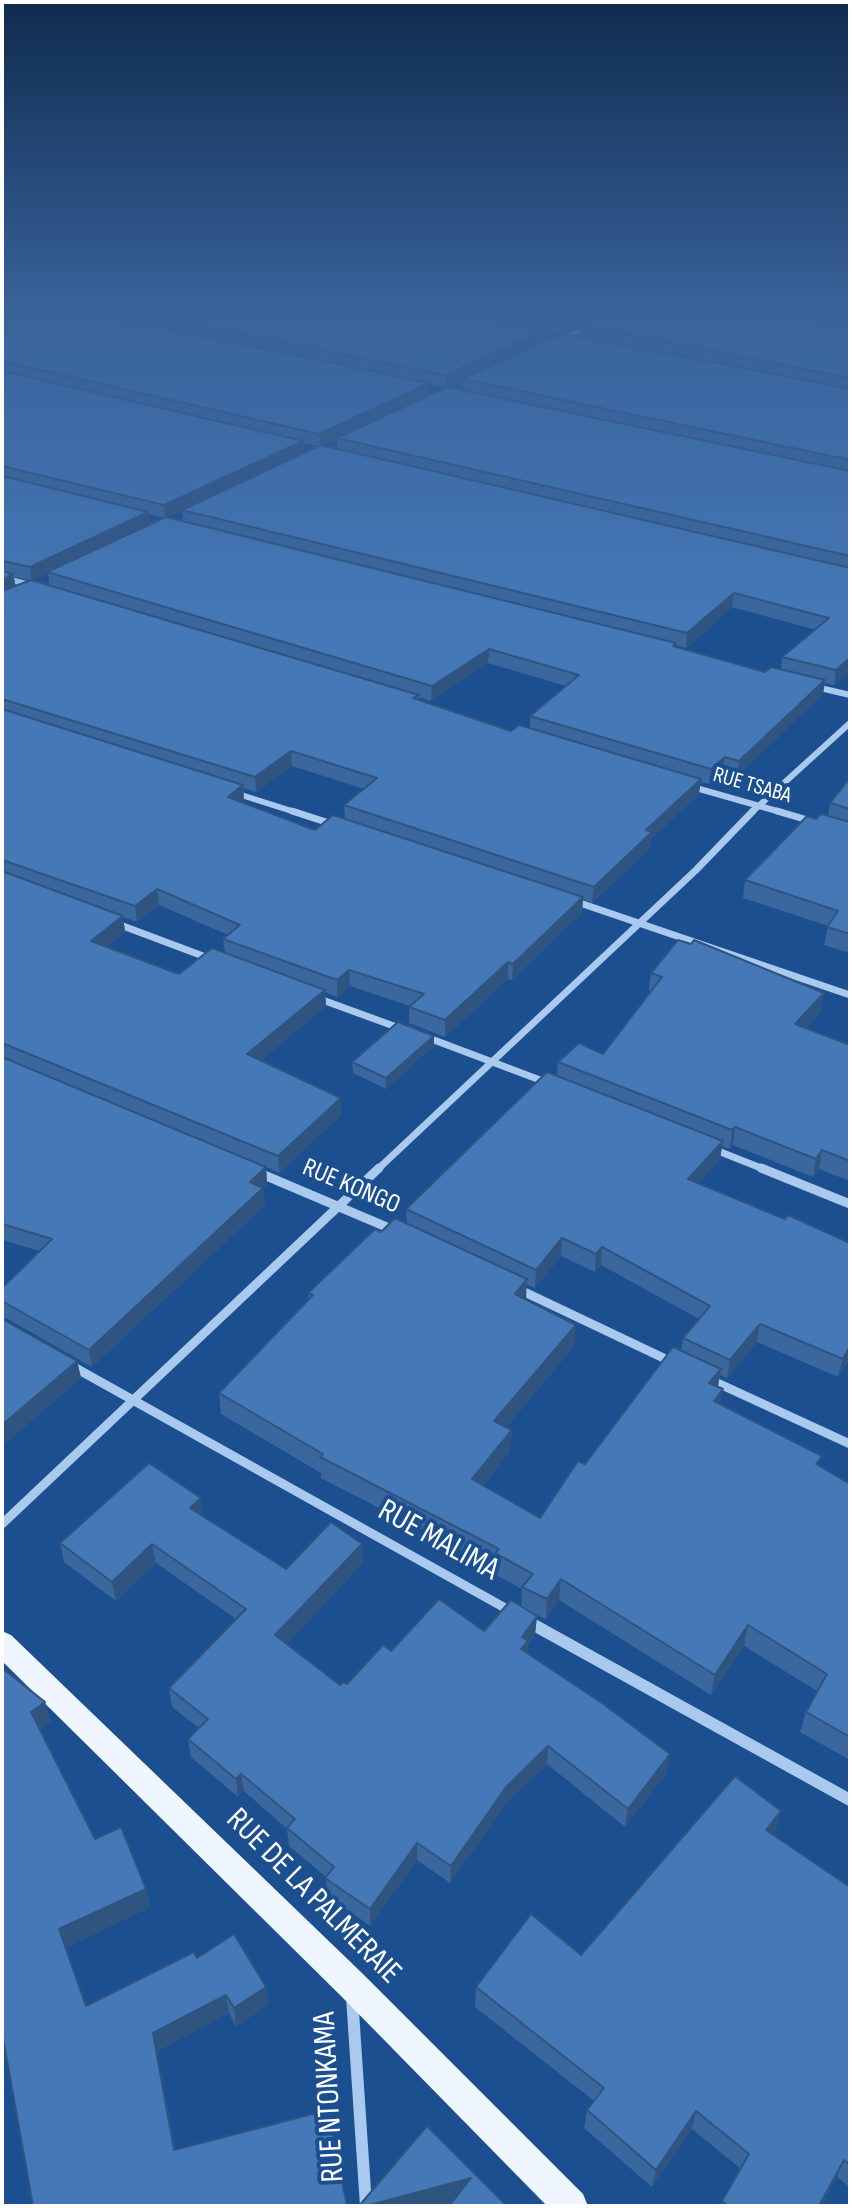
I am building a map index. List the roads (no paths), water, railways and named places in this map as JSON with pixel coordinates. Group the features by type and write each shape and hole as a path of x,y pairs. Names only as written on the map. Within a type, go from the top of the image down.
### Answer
{"main road":[{"path":"13,597 47,580"},
{"name":"RUE DE LA PALMERAIE","path":"2,1643 352,1985 571,2206"}],"street":[{"path":"2,578 34,587"},
{"path":"805,684 850,695"},
{"path":"2,1524 639,923 758,806 850,723"},
{"name":"RUE TSABA","path":"687,785 819,824"},
{"path":"230,792 336,825"},
{"path":"563,898 850,995"},
{"path":"107,920 224,964"},
{"path":"314,997 564,1090"},
{"path":"707,1147 850,1204"},
{"name":"RUE KONGO","path":"246,1168 341,1205 411,1238"},
{"path":"508,1284 690,1370"},
{"name":"RUE MALIMA","path":"55,1356 850,1800"},
{"path":"703,1377 850,1444"},
{"name":"RUE NTONKAMA","path":"352,1985 366,2206"}]}
